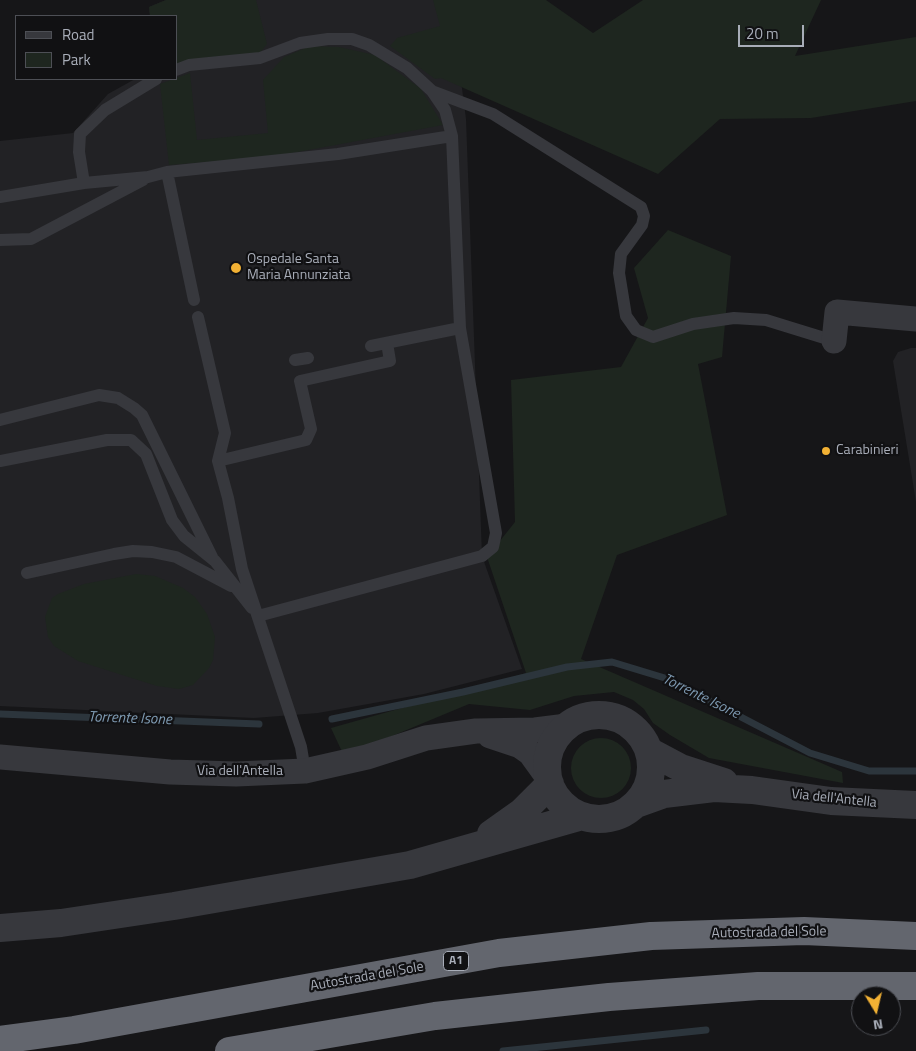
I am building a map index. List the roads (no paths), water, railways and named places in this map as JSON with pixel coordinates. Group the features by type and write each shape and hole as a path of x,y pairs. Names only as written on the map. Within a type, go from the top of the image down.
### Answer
{"highway":[{"name":"Autostrada del Sole","path":"0,1040 74,1030 499,954 651,936 804,932 916,936"},
{"path":"229,1051 435,1016 608,997 758,986 916,986"}],"street":[{"path":"834,341 837,312 916,319"},
{"name":"Via dell'Antella","path":"0,756 170,772 236,774 305,771 359,759 426,738 476,731 535,730 567,726 590,715 615,717 636,730 649,751 652,770 647,789 636,804 610,818 601,819 582,816 566,807 530,753 520,746 476,731"},
{"name":"Via dell'Antella","path":"549,781 547,768 550,749 554,740 567,726"},
{"name":"Via dell'Antella","path":"649,751 703,776 752,790"},
{"path":"462,851 502,828 522,812 549,781"},
{"name":"Via dell'Antella","path":"636,804 686,790 714,788 752,790 830,801 916,805"},
{"path":"0,928 61,923 306,885 410,865 582,816"}],"lane":[{"path":"178,69 189,65 260,58 300,43 328,38 352,39 369,45 408,68 432,91 445,110 452,136 460,328 496,532 493,547 482,556 258,616"},
{"path":"84,184 79,152 80,134 105,110 154,80"},
{"path":"432,91 493,114 641,207 644,216 642,225 621,254 619,273 626,316 636,330 653,338 693,324 734,318 766,320 834,341"},
{"path":"0,240 31,239 148,178 167,172 338,154 452,136"},
{"path":"167,172 194,300"},
{"path":"0,197 84,184 148,178"},
{"path":"198,317 225,433 218,461 228,498 242,569 301,747 305,771"},
{"path":"371,346 460,328"},
{"path":"218,461 306,440 311,429 300,381 390,361 387,343"},
{"path":"295,360 308,358"},
{"path":"0,420 99,395 118,398 134,408 142,415 215,561 258,616"},
{"path":"0,461 108,440 131,440 146,454 172,520 184,536 215,561"},
{"path":"28,573 114,554 133,551 152,552 183,560 238,590"}],"waterway":[{"name":"Torrente Isone","path":"332,719 463,692 567,667 612,662 668,679 810,753 869,771 916,771"},
{"name":"Torrente Isone","path":"0,714 259,724"},
{"path":"503,1051 706,1030"}],"place":[{"name":"Ospedale Santa Maria Annunziata","path":"236,268"},
{"name":"Carabinieri","path":"826,451"}]}
